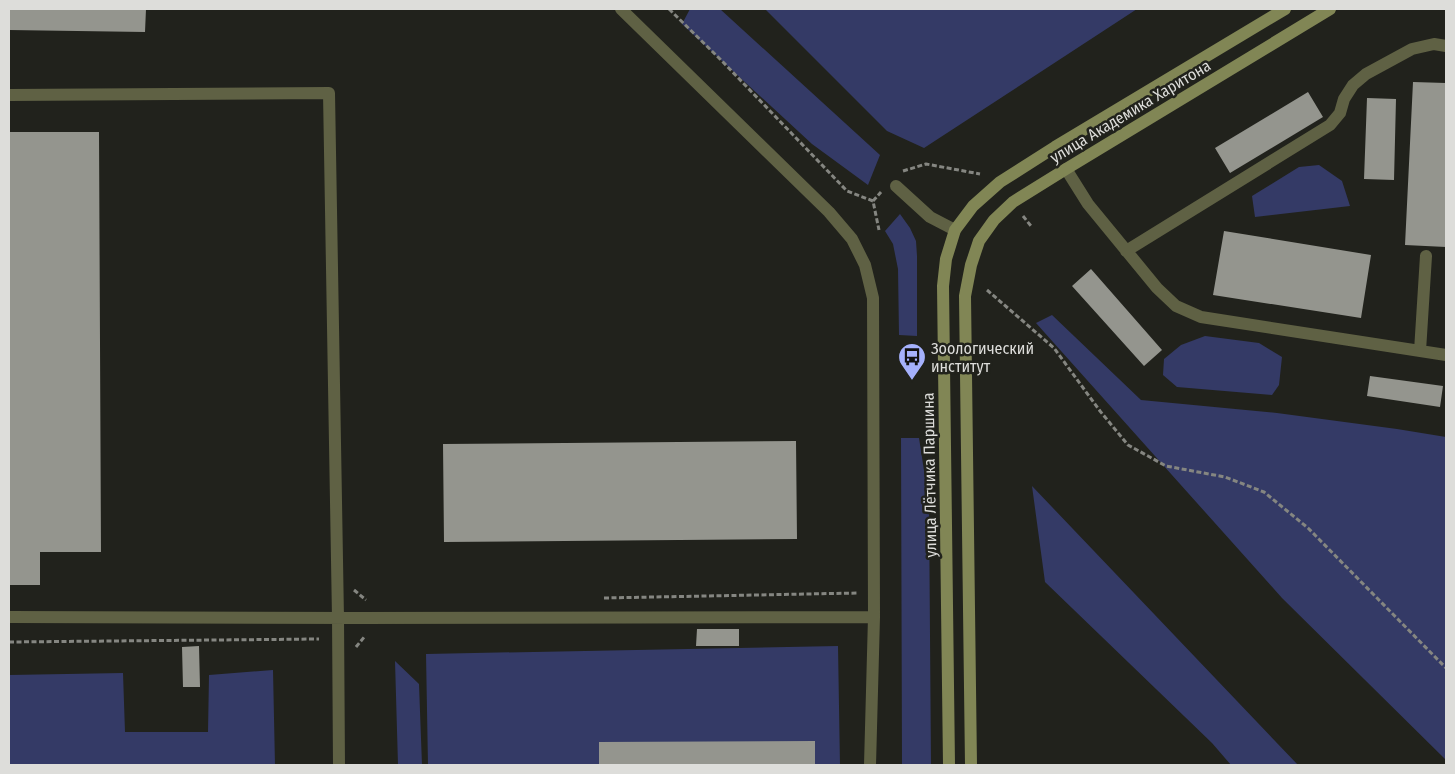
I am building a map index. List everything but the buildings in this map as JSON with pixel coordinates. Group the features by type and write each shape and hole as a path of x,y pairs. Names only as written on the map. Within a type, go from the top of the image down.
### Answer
{"street":[{"path":"621,9 828,212 852,239 865,265 873,298 874,617 870,765"},
{"name":"улица Академика Харитона","path":"955,230 973,206 1000,182 1054,147 1284,9"},
{"name":"улица Академика Харитона","path":"971,765 965,296 971,265 980,241 994,220 1014,202 1066,168 1330,9"},
{"path":"1126,251 1330,126 1340,113 1344,99 1353,85 1366,74 1412,49 1434,44 1446,46"},
{"path":"9,95 329,93 338,591 339,765"},
{"path":"1066,168 1088,204 1157,288 1176,306 1201,317 1446,355"},
{"path":"891,186 930,217 955,230"},
{"name":"улица Лётчика Паршина","path":"949,765 943,286 946,259 955,230"},
{"path":"1420,351 1426,256"},
{"path":"9,617 874,617"}],"path":[{"path":"669,9 721,60 847,191 873,201"},
{"path":"899,172 926,164 980,174"},
{"path":"873,201 891,186"},
{"path":"873,201 879,230"},
{"path":"987,290 1054,348 1100,411 1128,445 1166,466 1225,477 1264,492 1308,528 1446,668"},
{"path":"338,591 355,590 368,603"},
{"path":"596,598 873,592"},
{"path":"9,642 319,639"}],"shaded area":[{"path":"690,9 720,9 880,155 868,185 812,144 682,24"},
{"path":"765,9 1137,9 924,148 887,131"},
{"path":"1319,165 1342,181 1350,206 1255,217 1252,196 1299,167"},
{"path":"900,214 916,241 917,336 899,335 898,269 893,244 885,231"},
{"path":"1052,315 1141,400 1277,413 1446,437 1446,760 1282,598 1036,323"},
{"path":"1205,336 1259,343 1282,357 1279,385 1272,395 1177,387 1163,375 1164,359 1181,345"},
{"path":"901,438 919,438 929,503 931,765 902,765"},
{"path":"1032,486 1298,765 1231,765 1212,743 1045,582"},
{"path":"838,646 840,765 428,765 426,654"},
{"path":"395,661 419,684 422,765 398,765"},
{"path":"273,670 275,765 9,765 9,675 123,673 125,732 208,732 209,675"}],"place":[{"name":"Зоологический институт","path":"912,381"}]}
